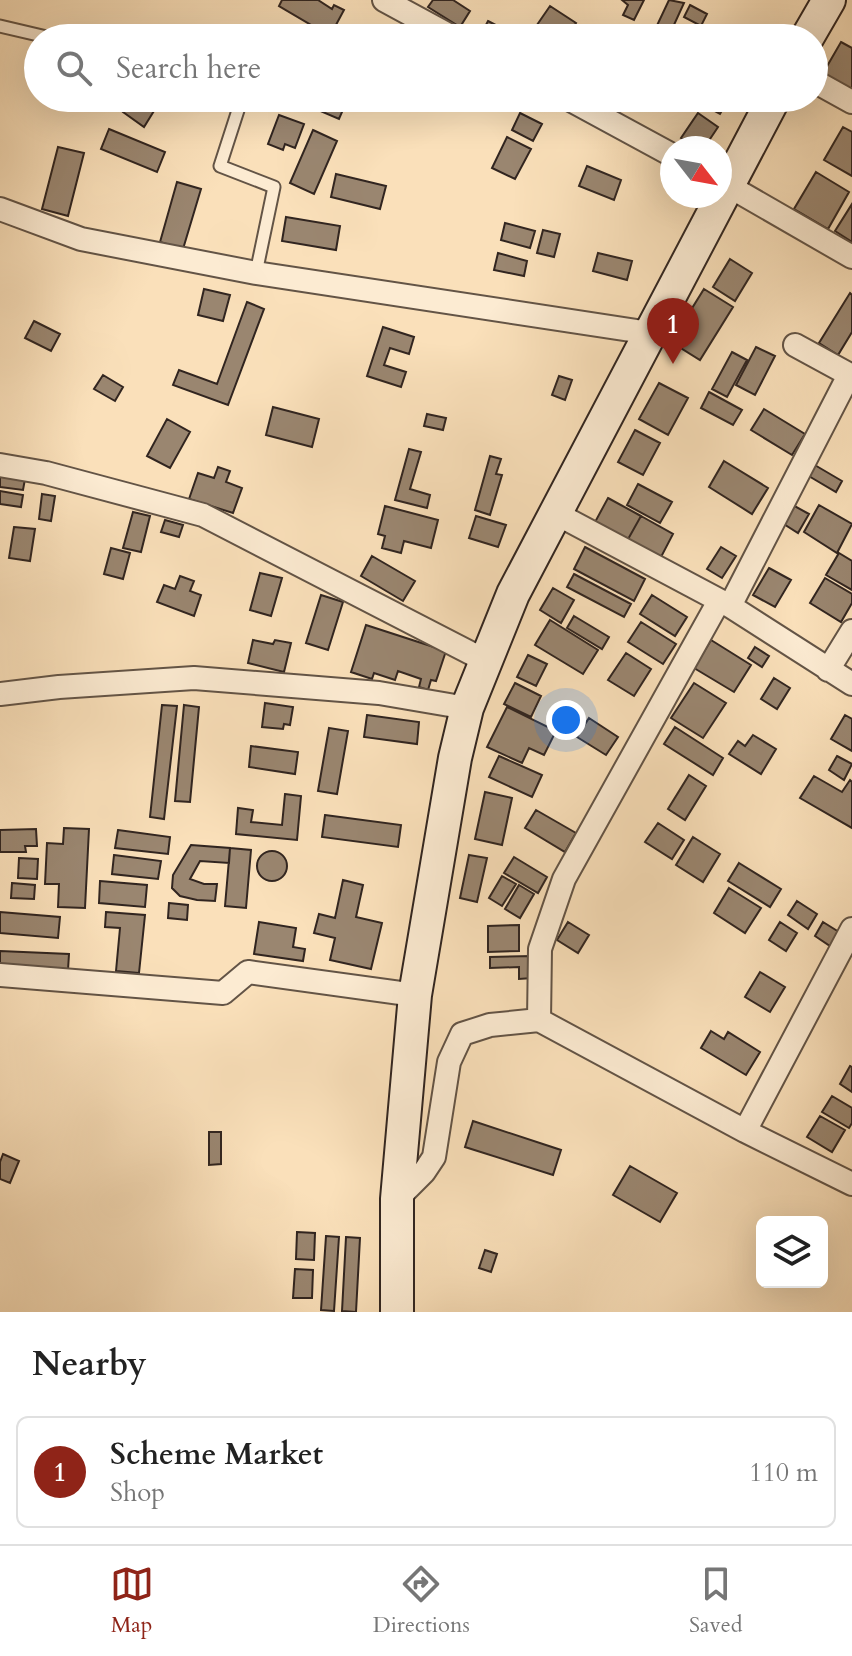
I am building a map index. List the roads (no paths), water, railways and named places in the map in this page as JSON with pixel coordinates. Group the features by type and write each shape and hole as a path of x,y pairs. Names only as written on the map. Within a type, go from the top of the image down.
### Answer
{"main road":[{"path":"815,24 829,0"},
{"path":"732,168 766,112"},
{"path":"397,1312 397,1199 415,995 455,758 467,708 513,594 650,333 711,208"}],"street":[{"path":"384,0 428,24"},
{"path":"828,89 852,102"},
{"path":"593,112 660,148"},
{"path":"732,188 852,257"},
{"path":"0,209 81,239 256,273 650,333"},
{"path":"539,1020 540,949 564,879 851,376 795,345"},
{"path":"0,465 46,473 203,515 486,661"},
{"path":"557,514 724,603 852,684"},
{"path":"828,670 852,631"},
{"path":"0,694 194,678 379,693 467,708"},
{"path":"745,1131 852,929"},
{"path":"0,975 223,993 248,972 415,995"},
{"path":"397,1199 424,1172 434,1157 449,1062 462,1034 490,1025 539,1020 745,1131 852,1184"}],"lane":[{"path":"0,26 24,32"},
{"path":"237,112 220,166 274,187 256,273"}],"place":[{"name":"Scheme Market","path":"673,364"}]}
